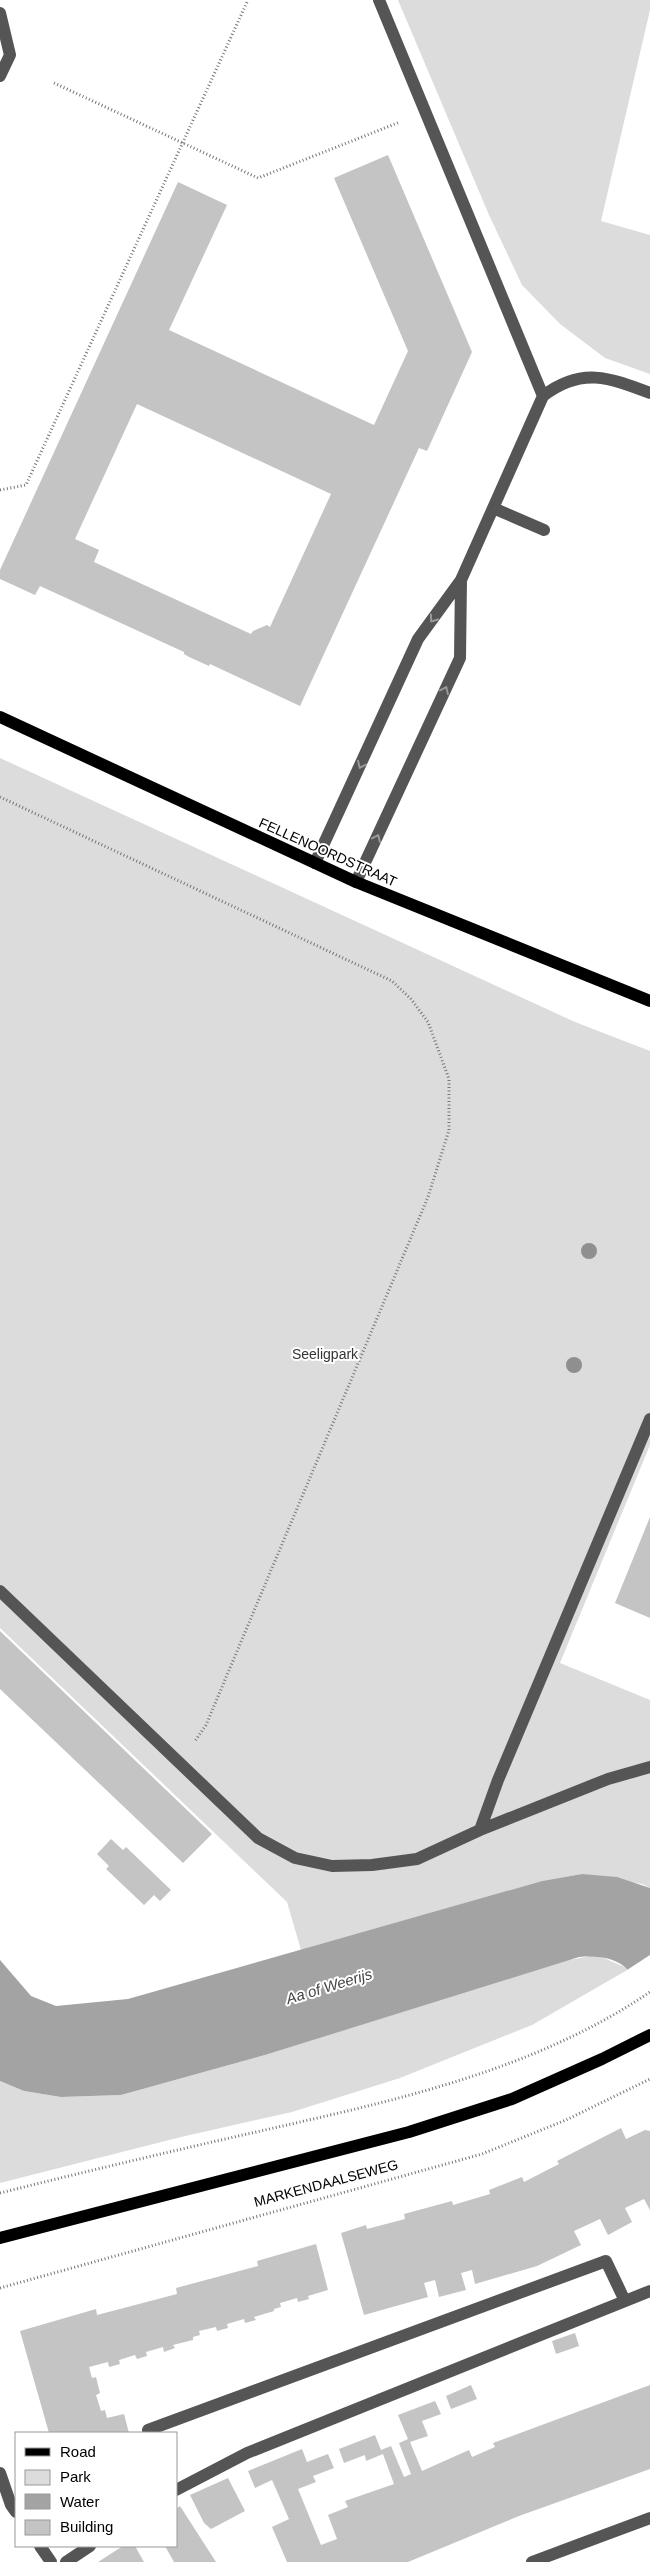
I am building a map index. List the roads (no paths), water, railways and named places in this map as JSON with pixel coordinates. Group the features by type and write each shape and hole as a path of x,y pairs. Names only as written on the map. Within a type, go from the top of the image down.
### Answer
{"main road":[{"name":"FELLENOORDSTRAAT","path":"0,717 356,882 650,1001"},
{"name":"MARKENDAALSEWEG","path":"0,2238 410,2132 465,2116 559,2079 648,2036"}],"street":[{"path":"378,0 543,396"},
{"path":"0,13 10,55 0,76"},
{"path":"315,863 418,639 461,580 543,396 570,381 601,376 620,381 650,393"},
{"path":"493,508 544,530"},
{"path":"356,882 460,658 461,580"},
{"path":"480,1830 498,1780 650,1419"},
{"path":"0,1591 181,1762 258,1838 295,1858 332,1866 372,1865 417,1859 480,1830 608,1779 650,1767"},
{"path":"149,2432 148,2430 158,2426 606,2260 625,2301"},
{"path":"178,2489 247,2453 650,2290"},
{"path":"0,2473 11,2505 15,2511"},
{"path":"532,2562 650,2518"},
{"path":"41,2547 51,2562"},
{"path":"66,2562 88,2547"}],"water":[{"name":"Aa of Weerijs","path":"582,1874 617,1877 650,1888 650,1999 636,1979 622,1965 605,1958 579,1957 265,2055 121,2095 61,2097 24,2091 0,2081 0,1960 31,1996 56,2006 128,1999 542,1881"}],"park label":[{"name":"Seeligpark","path":"325,1354"}]}
